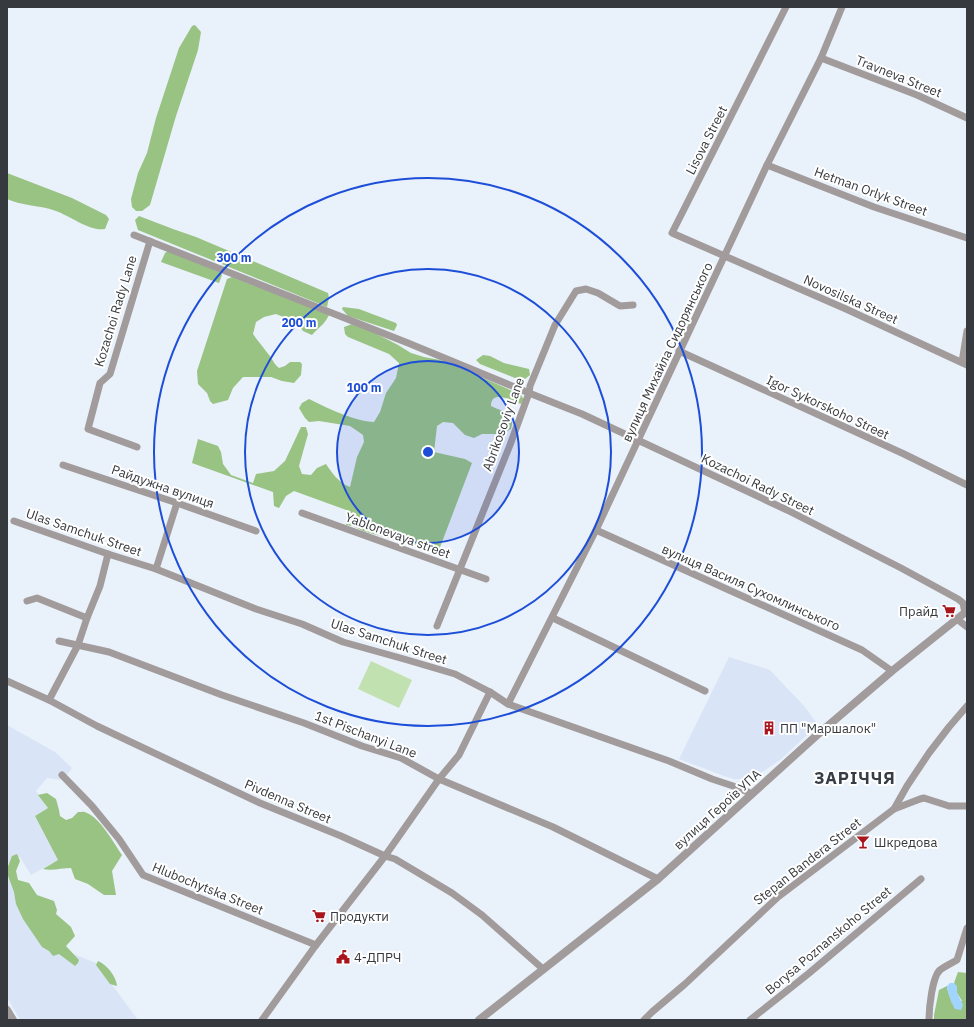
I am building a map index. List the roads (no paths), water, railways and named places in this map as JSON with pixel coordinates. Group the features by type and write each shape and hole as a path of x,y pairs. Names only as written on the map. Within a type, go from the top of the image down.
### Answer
{"street":[{"name":"Lisova Street","path":"725,256 672,233 786,7"},
{"name":"вулиця Михайла Сидорянського","path":"508,704 553,618 596,530 679,351 820,58 842,7"},
{"name":"Travneva Street","path":"820,58 917,94 967,118"},
{"name":"Hetman Orlyk Street","path":"768,165 874,207 967,238"},
{"name":"Kozachoi Rady Street","path":"134,235 408,343 582,414 787,510 901,568 958,599 963,603 966,612"},
{"name":"Kozachoi Rady Lane","path":"137,447 88,429 100,383 110,374 150,241"},
{"name":"Novosilska Street","path":"725,256 846,309 964,364"},
{"name":"Abrikosoviy Lane","path":"437,626 510,445 529,393 530,386 555,325 576,291 586,289 598,293 620,306 633,305"},
{"path":"964,364 967,331"},
{"name":"Igor Sykorskoho Street","path":"679,351 904,454 967,485"},
{"name":"Райдужна вулиця","path":"63,465 256,531"},
{"path":"156,569 177,503"},
{"name":"Yablonevaya street","path":"302,513 486,579"},
{"name":"Ulas Samchuk Street","path":"14,521 156,569 256,609 302,624 343,642 455,674 490,692 508,704 669,761 752,794"},
{"name":"вулиця Василя Сухомлинського","path":"596,530 862,650 892,671"},
{"path":"49,700 78,645 100,586 108,554"},
{"path":"27,601 37,598 87,618"},
{"name":"вулиця Героїв УПА","path":"479,1020 658,879 816,736 892,671 966,612"},
{"path":"553,618 705,691"},
{"path":"957,619 967,627"},
{"name":"1st Pischanyi Lane","path":"59,641 109,652 222,695 304,723 362,746 401,758 439,779 553,828 658,879"},
{"name":"Pivdenna Street","path":"7,681 49,700 97,726 260,803 395,859 452,893 482,915 543,969"},
{"path":"262,1020 316,945 385,856 439,779 459,755 490,692"},
{"name":"Stepan Bandera Street","path":"644,1020 685,984 778,897 894,809 929,753 967,706"},
{"name":"Hlubochytska Street","path":"62,775 92,806 119,839 143,875 316,945"},
{"path":"894,809 924,798 950,806 967,806"},
{"name":"Borysa Poznanskoho Street","path":"750,1020 808,974 921,879"},
{"path":"929,1020 931,997 940,970 957,960 967,928"},
{"path":"7,1010 12,1020"}],"water":[{"path":"950,983 954,983 957,987 957,993 963,1005 961,1010 955,1009 951,1001 947,986"}],"place":[{"name":"Прайд","path":"949,611"},
{"name":"ПП \"Маршалок\"","path":"769,728"},
{"name":"Шкредова","path":"863,842"},
{"name":"Продукти","path":"319,916"},
{"name":"4-ДПРЧ","path":"343,957"}],"district":[{"name":"ЗАРІЧЧЯ","path":"855,778"}]}
